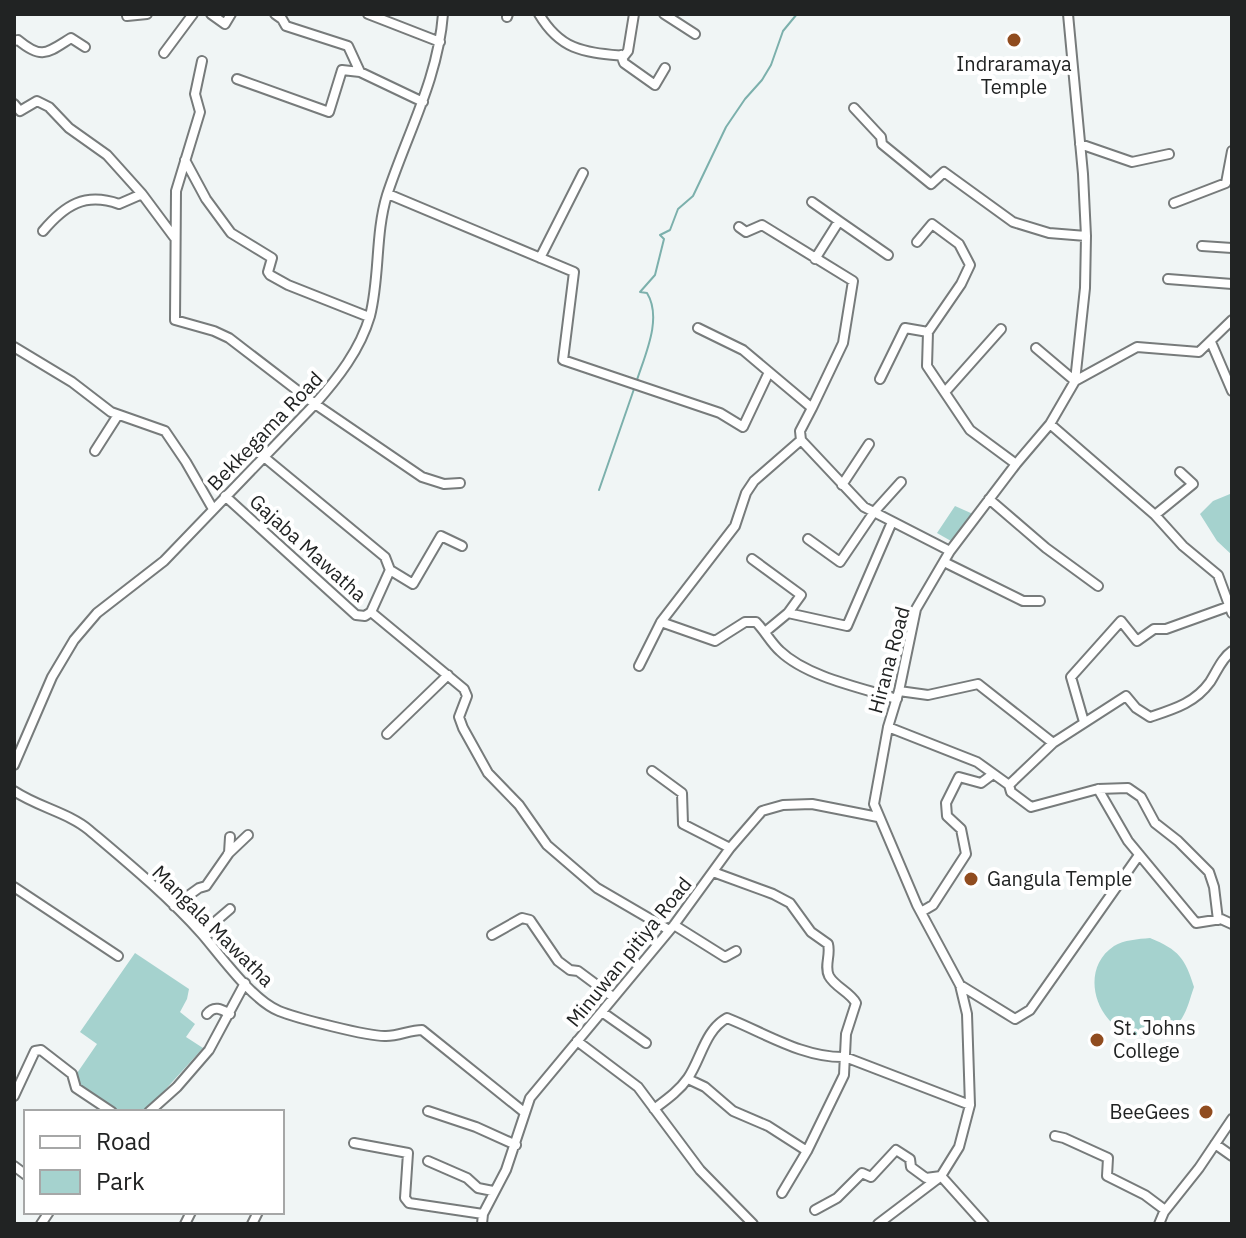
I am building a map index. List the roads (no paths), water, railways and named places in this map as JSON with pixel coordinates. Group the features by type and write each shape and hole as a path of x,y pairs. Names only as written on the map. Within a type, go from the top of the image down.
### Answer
{"street":[{"path":"127,16 147,14"},
{"path":"164,53 193,14"},
{"path":"211,14 225,24 231,14"},
{"path":"275,14 286,26 348,46 360,72"},
{"path":"368,14 440,42"},
{"name":"Bekkegama Road","path":"14,765 52,677 74,640 97,613 164,561 315,404 359,345 369,317 388,194 435,71 443,14"},
{"path":"539,14 553,36 565,45 593,53 621,55 628,51 634,14"},
{"path":"664,14 695,34"},
{"name":"Hirana Road","path":"941,1176 959,1147 970,1105 967,1014 960,985 921,912 874,804 888,727 916,609 950,551 1050,424 1075,381 1085,288 1086,236 1068,14"},
{"path":"14,41 18,40 32,52 40,54 71,38 85,47"},
{"path":"621,55 624,63 655,85 665,68"},
{"path":"202,61 195,94 200,112 176,191 175,320 229,338 315,404 422,477 444,484 460,483"},
{"path":"237,79 329,112 342,70 360,72 423,102"},
{"path":"16,110 37,101 43,103 69,128 107,155 142,194 174,238"},
{"path":"854,108 881,137 882,144 931,184 944,172 1013,222 1049,233 1086,236"},
{"path":"1080,144 1132,162 1169,154"},
{"path":"1174,203 1229,185 1232,151"},
{"path":"185,160 206,199 231,233 272,258 270,275 369,317"},
{"path":"540,258 583,173"},
{"path":"43,231 58,213 73,204 102,198 119,204 142,194"},
{"path":"388,194 574,272 563,360 720,413 743,427 769,372"},
{"path":"812,202 888,255"},
{"path":"815,259 839,221"},
{"path":"917,242 932,224 959,244 970,265 961,284 928,332 927,366 970,430 1016,464"},
{"path":"739,227 746,232 762,225 853,281 843,343 800,431 801,440 864,507 950,551"},
{"path":"1202,246 1232,248"},
{"path":"1168,279 1232,284"},
{"path":"1036,348 1075,381 1137,347 1199,352 1232,320"},
{"path":"698,328 743,350 812,408"},
{"path":"880,379 905,328 928,332"},
{"path":"945,392 1001,329"},
{"path":"1211,342 1232,391"},
{"path":"14,347 72,382 118,415 165,431 213,509"},
{"path":"95,451 118,415"},
{"path":"1050,424 1155,515 1183,546 1218,575 1231,610 1166,629 1154,629 1137,641 1121,621 1071,677 1084,722"},
{"path":"639,666 661,622 735,526 746,493 754,481 801,440"},
{"path":"842,485 869,444"},
{"path":"264,457 385,557 390,570 413,584 441,536 462,546"},
{"path":"1155,515 1193,484 1180,472"},
{"path":"808,539 840,562 874,512 901,482"},
{"name":"Gajaba Mawatha","path":"225,496 356,615 365,616 371,612 390,570"},
{"path":"989,499 1046,548 1098,586"},
{"path":"788,613 847,626 892,522"},
{"path":"752,559 801,595 788,613 765,632"},
{"path":"944,562 1023,601 1040,601"},
{"name":"Gajaba Mawatha","path":"371,612 464,689 467,696 459,717 488,773 519,805 547,845 597,888 672,928"},
{"path":"661,622 715,641 745,622 756,622 791,661 835,680 898,695 928,695 978,684 1053,743"},
{"path":"1009,785 1053,743 1126,696 1136,708 1150,717 1179,708 1195,699 1208,685 1226,654 1232,651"},
{"path":"387,734 448,675"},
{"path":"888,727 977,762 1009,785 1011,792 1031,807 1098,789 1128,788 1141,797 1155,823 1209,872 1218,920"},
{"path":"652,771 682,793 683,824 730,848"},
{"path":"921,912 933,905 966,854 961,829 947,816 946,803 959,777 981,783 993,774"},
{"path":"1098,789 1128,841 1196,923 1218,920 1232,924"},
{"name":"Mangala Mawatha","path":"14,791 42,808 82,824 174,906 245,983 273,1008 384,1037 422,1030 524,1112"},
{"name":"Minuwan pitiya Road","path":"482,1219 516,1145 530,1098 672,928 730,848 762,811 783,805 812,804 878,817"},
{"path":"174,906 206,886 228,855 248,835"},
{"path":"228,855 230,837"},
{"path":"960,985 1015,1019 1030,1010 1139,855"},
{"path":"713,872 790,903 811,932 828,944 829,978 856,1003 846,1034 844,1075 807,1151 782,1193"},
{"path":"14,887 118,956"},
{"path":"202,933 230,909"},
{"path":"492,935 522,918 530,920 558,961 570,970 578,971 613,997"},
{"path":"672,928 725,957 736,951"},
{"path":"151,1110 177,1087 209,1050 245,983"},
{"path":"207,1014 211,1009 218,1008 230,1014"},
{"path":"602,1012 646,1043"},
{"path":"654,1109 688,1079 713,1029 727,1018 801,1050 829,1057 845,1057 970,1105"},
{"path":"577,1041 638,1087 700,1170 753,1224"},
{"path":"14,1096 35,1051 41,1050 72,1074 76,1088 109,1110"},
{"path":"688,1079 705,1087 733,1111 768,1126 807,1151"},
{"path":"428,1111 516,1145"},
{"path":"1159,1224 1165,1210 1199,1168 1232,1119"},
{"path":"1055,1136 1108,1158 1107,1176 1145,1195 1165,1210"},
{"path":"354,1143 408,1153 405,1198 409,1203 482,1219"},
{"path":"1215,1144 1232,1156"},
{"path":"815,1210 837,1198 862,1173 871,1177 896,1150 910,1159 911,1167 926,1178 941,1176"},
{"path":"428,1161 467,1178 478,1188 493,1191"},
{"path":"878,1224 941,1176"},
{"path":"941,1176 984,1224"}],"waterway":[{"path":"636,383 653,326 651,303 647,293 640,292 655,275 664,239 660,235 670,230 678,209 693,196 726,127 762,80 783,31 797,14"},
{"path":"599,490 634,389"}],"place":[{"name":"Indraramaya Temple","path":"1014,40"},
{"name":"Gangula Temple","path":"971,879"},
{"name":"St. Johns College","path":"1097,1040"},
{"name":"BeeGees","path":"1206,1112"}]}
